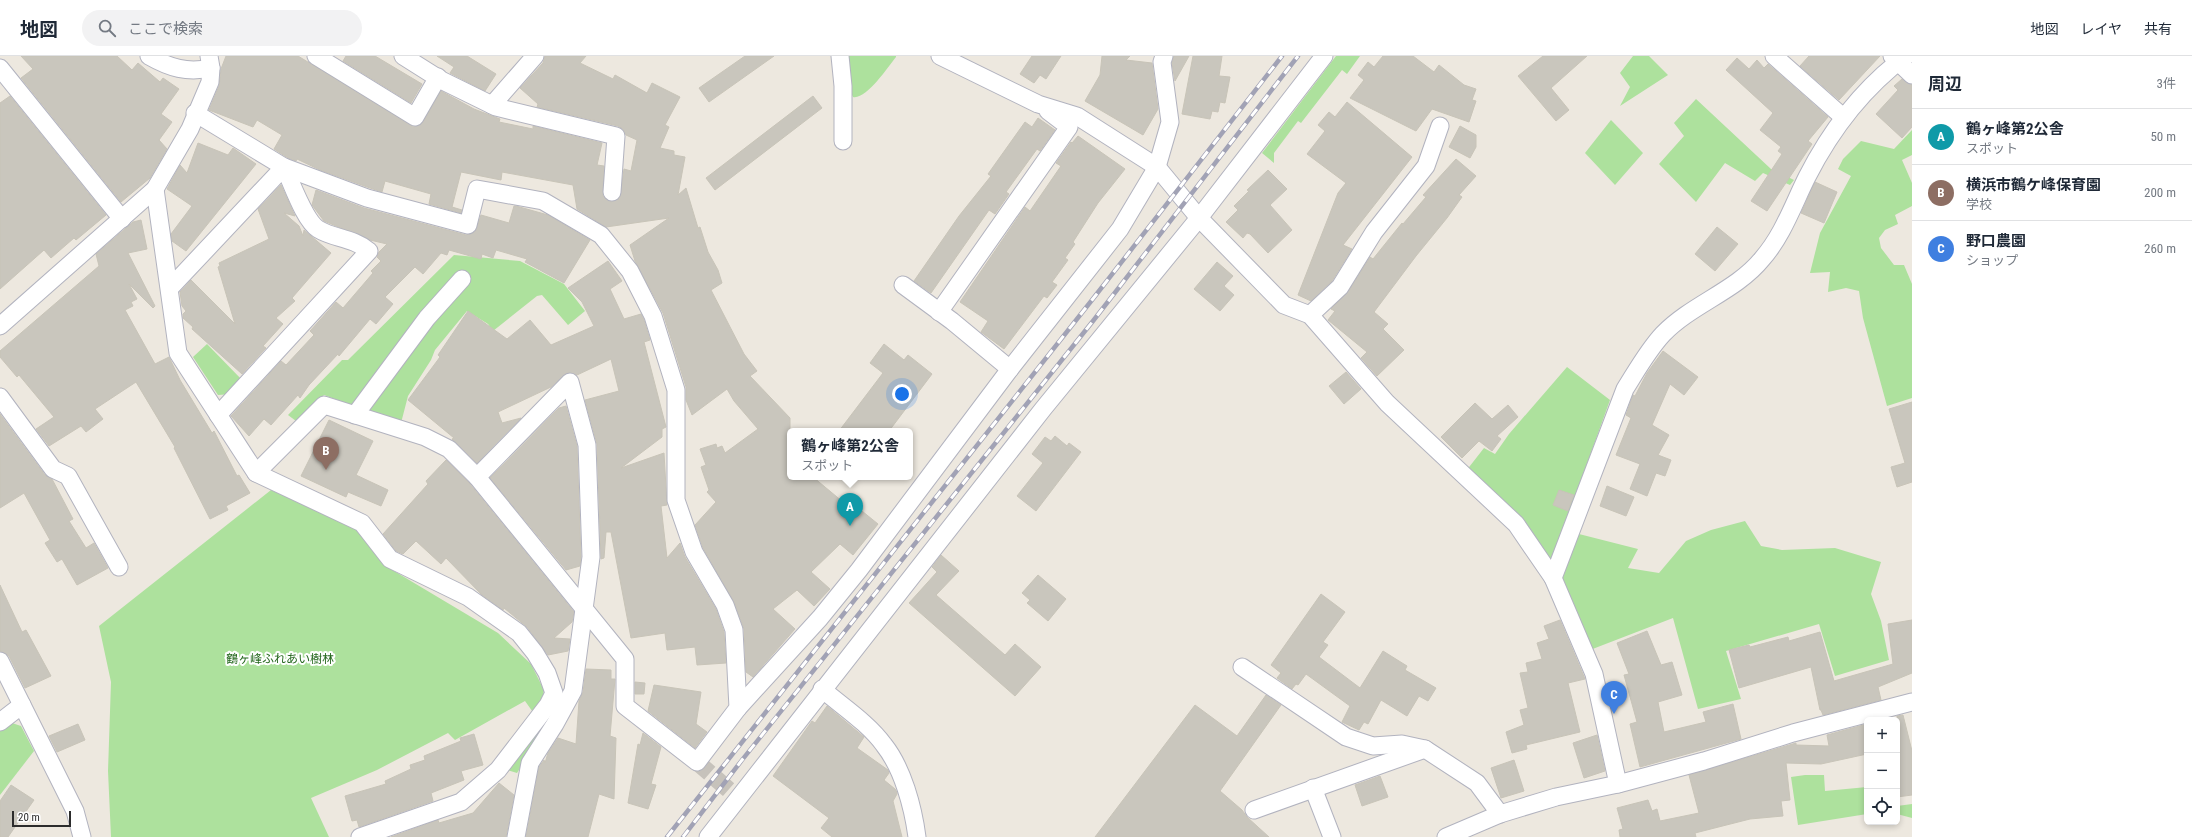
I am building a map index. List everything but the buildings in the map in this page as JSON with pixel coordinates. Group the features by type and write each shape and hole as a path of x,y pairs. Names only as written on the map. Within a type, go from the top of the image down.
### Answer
{"street":[{"path":"149,56 177,69 195,71 210,62"},
{"path":"316,56 415,117 438,77"},
{"path":"403,56 438,77 492,105 616,136 612,192"},
{"path":"492,105 535,56"},
{"path":"840,56 843,86 843,141"},
{"path":"256,473 324,405 424,437 443,446 477,477 625,659 625,706 697,762 738,708 820,618 859,570 1010,369 1120,229 1156,167 1170,122 1162,62 1164,56"},
{"path":"708,837 822,689 1047,403 1200,218 1324,56"},
{"path":"1774,56 1842,118"},
{"path":"944,57 1038,104 1077,116 1156,167 1200,218 1284,305 1310,315 1387,403 1516,524 1552,578 1594,674 1618,784"},
{"path":"1552,578 1625,389 1642,361 1664,334 1696,308 1742,279 1762,260 1776,242 1808,177 1842,118 1870,87 1899,58 1912,75"},
{"path":"0,326 155,189 190,129 210,82 210,62"},
{"path":"0,68 6,87 122,219"},
{"path":"939,312 1069,127 1038,104"},
{"path":"196,113 284,167 367,198 468,225 477,189 543,201 601,235 630,271 653,316 676,390 676,500 694,552 725,604 734,630 738,708"},
{"path":"1310,315 1340,287 1374,232 1426,166 1440,126"},
{"path":"170,288 284,167"},
{"path":"218,414 369,251 360,244 318,229 310,219 284,167"},
{"path":"155,189 178,353 256,473 362,523 390,559 468,597 519,633 535,653 547,673 554,693 555,708 530,763 516,837"},
{"path":"355,415 427,318 462,279"},
{"path":"903,284 1010,369"},
{"path":"360,837 461,802 498,770 572,690 585,608 591,557 587,445 570,382 477,477"},
{"path":"0,397 53,469 68,476 119,567"},
{"path":"0,661 75,811 82,837"},
{"path":"1242,666 1346,737 1373,746 1402,744 1425,748 1477,783 1500,814"},
{"path":"822,689 863,723 887,749 894,760 903,783 915,821 917,837"},
{"path":"1446,837 1483,830 1500,814 1556,797 1618,784 1704,761 1793,733 1912,702"},
{"path":"0,722 22,705"},
{"path":"1254,810 1425,748"},
{"path":"1313,788 1332,837"}],"green space":[{"path":"844,56 896,57 870,88 858,97 853,97 850,91"},
{"path":"1336,56 1360,56 1347,74 1342,70 1301,123 1298,121 1274,153 1274,163 1262,153"},
{"path":"1633,56 1649,56 1668,75 1620,106 1630,87 1620,73"},
{"path":"1696,99 1771,169 1794,180 1790,185 1763,173 1755,181 1725,163 1696,202 1659,164 1684,136 1674,123"},
{"path":"1611,120 1643,153 1615,185 1585,153"},
{"path":"1912,130 1912,155 1902,160 1912,183 1912,206 1895,215 1898,224 1885,230 1879,238 1881,248 1894,265 1904,265 1912,284 1912,398 1887,406 1863,318 1859,291 1846,288 1828,292 1830,272 1810,273 1820,233 1851,176 1838,169 1843,159 1861,141 1894,149"},
{"path":"454,255 520,261 564,284 585,311 568,325 542,295 537,296 493,331 488,324 467,311 435,350 431,360 408,396 401,423 324,395 296,421 288,415 342,360 348,360"},
{"path":"207,344 244,382 232,394 218,395 193,357"},
{"path":"1567,367 1610,400 1550,567 1466,471 1484,448 1495,454 1509,434"},
{"name":"鶴ヶ峰ふれあい樹林","path":"271,490 355,528 384,565 498,633 531,664 544,690 542,704 535,715 525,701 455,740 448,733 377,770 311,798 329,837 111,837 108,771 111,682 99,626"},
{"path":"1745,521 1761,546 1782,550 1835,548 1881,562 1871,594 1881,621 1889,660 1835,676 1819,624 1726,651 1741,699 1698,709 1673,618 1590,650 1558,578 1575,533 1638,549 1628,568 1659,573 1686,541 1711,530"},
{"path":"548,718 552,718 517,773 504,769"},
{"path":"12,723 21,726 34,751 0,795 0,731"},
{"path":"1824,775 1825,791 1864,787 1864,814 1798,825 1791,777"},
{"path":"1912,804 1912,818 1900,815 1900,806"}],"tunnel":[{"path":"697,762 738,798"}],"railway":[{"path":"667,837 1092,300 1282,56"},
{"path":"683,837 742,760 1093,321 1298,56"}],"place":[{"name":"横浜市鶴ケ峰保育園","path":"326,470"},
{"name":"鶴ヶ峰第2公舎","path":"850,526"},
{"name":"野口農園","path":"1614,714"}]}
